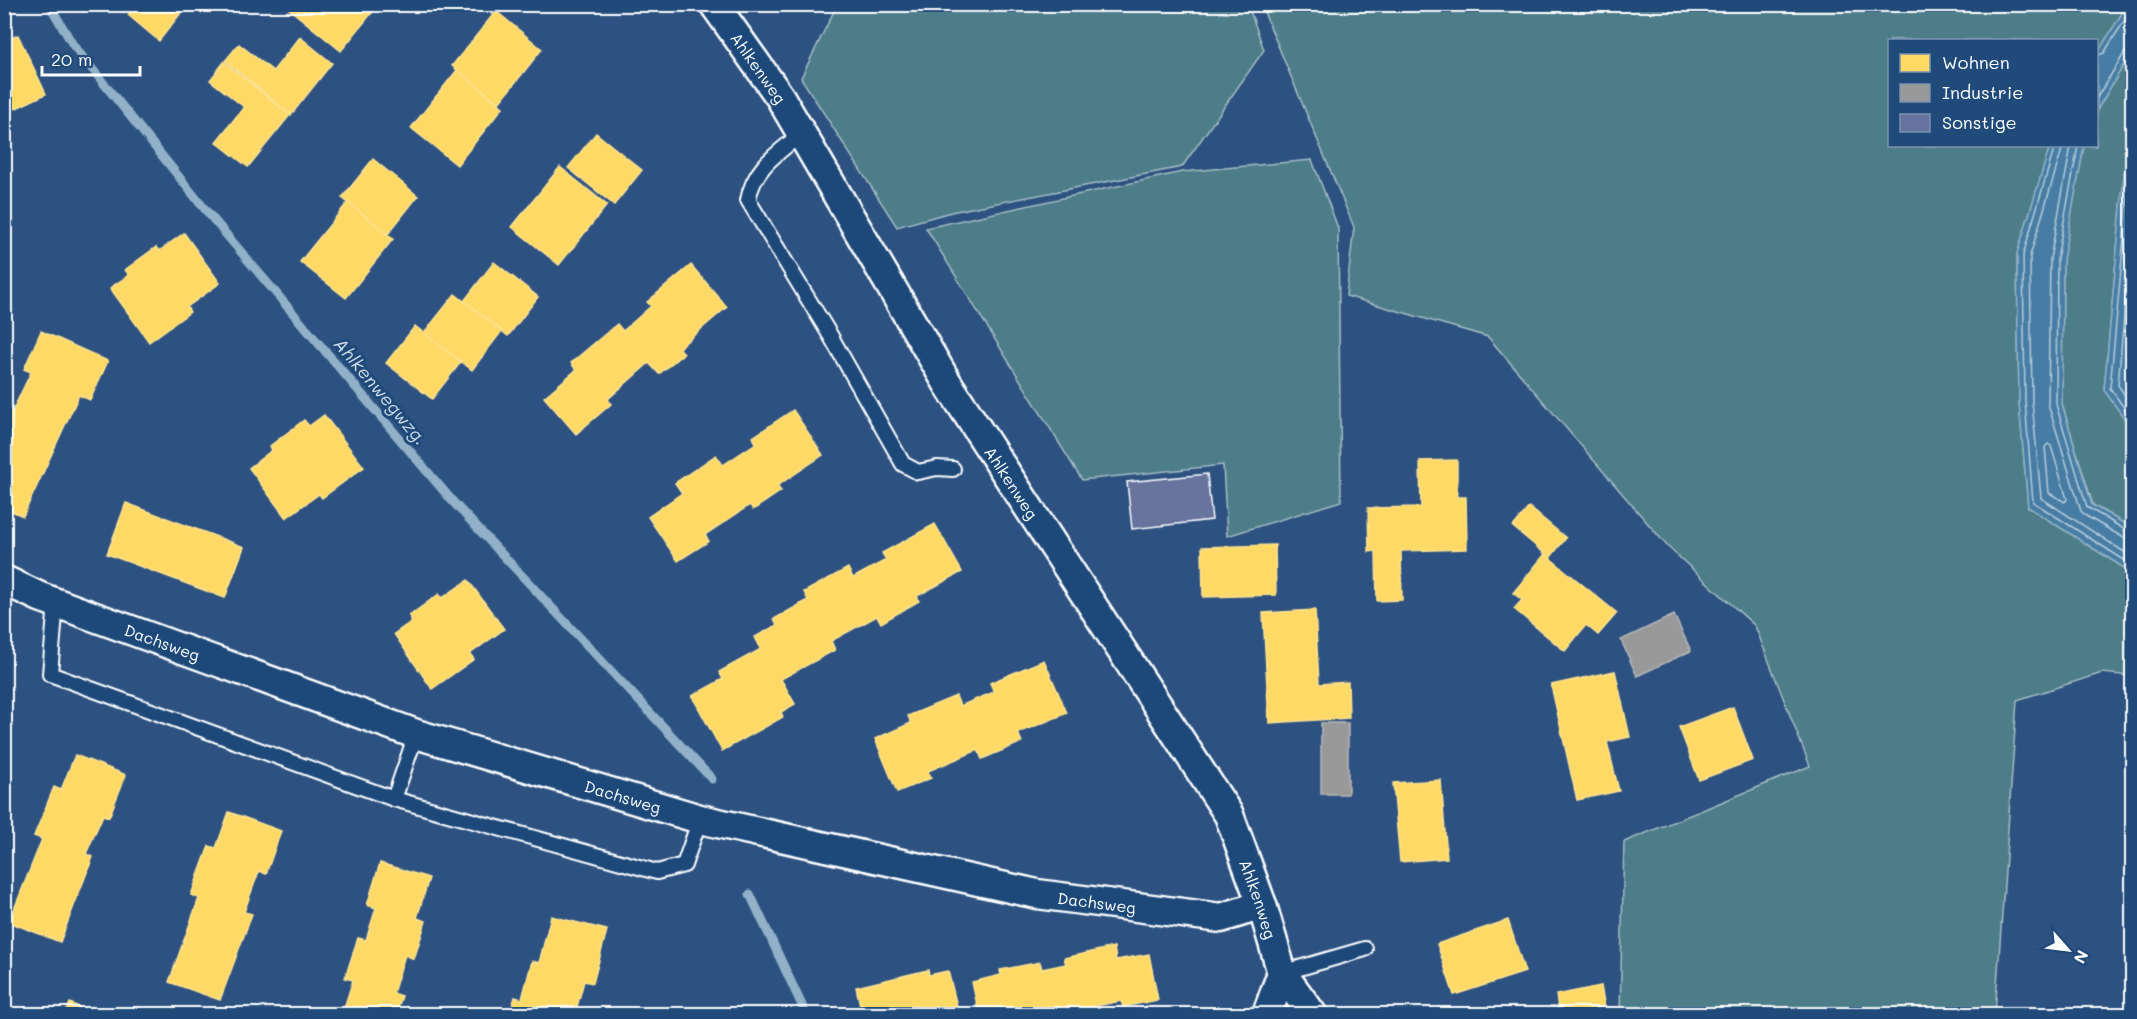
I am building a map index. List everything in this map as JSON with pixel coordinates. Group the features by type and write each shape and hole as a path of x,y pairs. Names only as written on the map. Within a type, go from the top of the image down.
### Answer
{"street":[{"name":"Ahlkenweg","path":"714,4 780,97 948,384 1229,815 1262,905 1282,973 1312,1014"},
{"name":"Dachsweg","path":"4,580 56,602 416,734 700,819 1037,894 1221,918 1262,905"},
{"path":"1267,1014 1282,973"}],"lane":[{"path":"801,134 764,165 751,185 748,200 830,335 903,464 918,472 937,468 953,469"},
{"path":"56,602 50,674 394,799 657,872 684,865 700,819"},
{"path":"394,799 416,734"},
{"path":"1282,973 1365,949"}],"green space":[{"path":"837,5 1248,5 1264,50 1182,167 951,212 897,227 801,78"},
{"path":"1261,5 2127,5 2098,52 2098,39 1888,39 1888,147 2050,147 2017,254 2019,402 2028,507 2132,573 2132,676 2102,673 2017,700 1995,1014 1620,1014 1624,842 1810,766 1755,626 1668,547 1488,337 1346,296 1354,227"},
{"path":"2132,51 2132,135 2127,143 2104,390 2132,429 2132,528 2093,505 2062,404 2063,259 2084,147 2098,147 2098,108"},
{"path":"1312,160 1338,228 1341,501 1227,536 1223,465 1082,480 926,228 1182,172"}],"water":[{"path":"2127,5 2132,5 2132,51 2098,108 2098,52"},
{"path":"2132,135 2132,429 2104,390 2127,143"},
{"path":"2050,147 2084,147 2063,259 2062,404 2092,505 2132,528 2132,573 2028,507 2019,402 2017,254"}],"building: Wohnen":[{"path":"136,4 188,4 159,41 128,15"},
{"path":"283,4 320,4 324,8 326,4 379,4 341,51"},
{"path":"496,11 542,49 499,103 452,66"},
{"path":"18,35 46,94 4,114 4,41"},
{"path":"300,37 332,63 291,115 225,61 239,44 273,71"},
{"path":"224,62 290,115 248,167 216,142 244,107 210,80"},
{"path":"457,70 503,107 457,165 411,128"},
{"path":"596,133 642,170 614,205 568,168"},
{"path":"373,159 418,196 388,234 342,198"},
{"path":"560,167 607,205 559,265 512,227"},
{"path":"348,202 393,239 346,298 300,262"},
{"path":"184,233 220,283 187,307 190,312 149,342 110,288 129,275 125,270 156,247 159,251"},
{"path":"494,262 538,297 508,336 464,301"},
{"path":"691,265 727,307 679,348 684,353 659,374 649,363 608,399 611,404 576,434 544,397 576,370 571,363 617,324 623,331 651,306 647,302"},
{"path":"455,294 502,331 472,370 424,333"},
{"path":"415,326 461,362 432,399 386,363"},
{"path":"41,331 108,361 90,400 79,395 23,516 4,508 4,415 7,409 12,412 31,372 24,369"},
{"path":"793,410 823,455 777,486 781,491 753,510 750,505 705,535 709,541 678,561 648,517 682,493 675,483 716,455 723,465 756,443 753,437"},
{"path":"324,415 364,467 322,498 319,494 286,518 249,468 272,450 270,446 304,420 309,426"},
{"path":"1457,460 1457,497 1466,497 1467,549 1401,551 1402,600 1377,601 1376,551 1369,552 1368,508 1421,507 1420,461"},
{"path":"126,503 244,547 225,598 107,554"},
{"path":"1529,507 1566,538 1550,558 1513,527"},
{"path":"935,524 962,572 917,596 919,601 881,623 877,616 831,641 835,650 781,679 795,704 781,712 783,717 722,751 692,696 723,679 719,672 761,649 755,637 777,625 774,619 808,600 804,592 848,568 853,578 886,560 882,553"},
{"path":"1275,545 1276,595 1203,597 1202,547"},
{"path":"1545,554 1617,613 1598,635 1586,625 1565,651 1514,609 1522,600 1513,593"},
{"path":"468,580 504,629 470,654 474,659 432,689 394,634 412,621 409,616 439,594 442,598"},
{"path":"1315,610 1319,684 1348,682 1349,718 1269,723 1263,613"},
{"path":"1044,660 1067,713 1018,733 1022,742 982,759 978,750 928,771 931,778 897,792 875,739 911,723 908,716 956,696 960,706 994,692 990,683"},
{"path":"1615,671 1630,737 1607,742 1619,791 1577,800 1551,685"},
{"path":"1733,707 1753,760 1699,780 1679,727"},
{"path":"75,755 126,775 109,817 103,815 86,854 93,857 60,942 9,922 42,839 34,836 54,787 61,790"},
{"path":"1441,780 1447,858 1400,862 1393,783"},
{"path":"229,812 281,831 266,874 259,871 244,912 252,914 220,1000 169,982 199,898 191,895 209,846 216,848"},
{"path":"380,863 429,878 417,918 426,921 414,959 405,955 393,993 402,996 396,1014 342,1014 353,980 345,978 358,938 366,940 376,908 367,905"},
{"path":"551,916 607,930 593,983 584,981 575,1014 510,1014 515,997 522,999 532,961 539,963"},
{"path":"1508,920 1525,972 1454,995 1437,944"},
{"path":"1114,947 1116,960 1149,954 1158,1000 1123,1007 1121,1001 1076,1010 1077,1014 979,1014 972,982 1001,975 1000,970 1040,962 1042,969 1066,964 1064,958"},
{"path":"928,970 929,975 948,971 959,1014 862,1014 856,987"},
{"path":"1601,986 1606,1014 1559,1014 1556,995"},
{"path":"70,1003 93,1014 65,1014"}],"building: Industrie":[{"path":"1674,615 1691,651 1637,676 1621,640"},
{"path":"1321,723 1348,723 1348,794 1321,794"}],"building: Sonstige":[{"path":"1207,474 1212,520 1132,529 1127,482"}],"waterway":[{"name":"Ahlkenwegwzg.","path":"49,4 73,45 208,213 454,503 712,779"},
{"path":"750,894 806,1014"}]}
